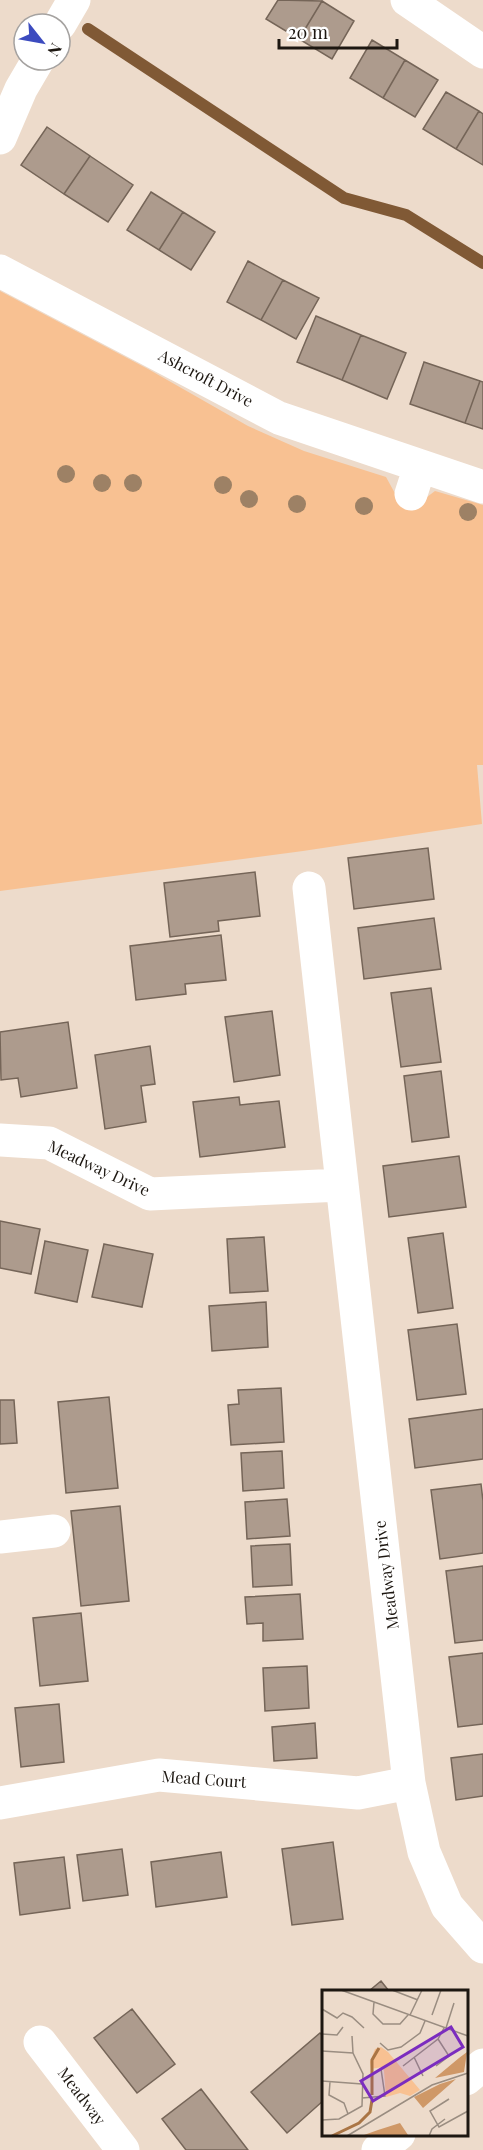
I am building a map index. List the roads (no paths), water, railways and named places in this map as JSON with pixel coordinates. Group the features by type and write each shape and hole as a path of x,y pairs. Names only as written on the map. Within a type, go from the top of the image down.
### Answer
{"street":[{"path":"412,1 483,52"},
{"path":"0,138 21,89 31,72"},
{"name":"Ashcroft Drive","path":"0,271 279,418 415,480 483,487"},
{"name":"Meadway Drive","path":"309,888 409,1783 424,1852 447,1906 483,1947"},
{"name":"Meadway Drive","path":"0,1140 49,1143 150,1194 341,1185"},
{"path":"0,1537 54,1532"},
{"name":"Mead Court","path":"0,1803 159,1775 358,1793 409,1783"},
{"name":"Meadway","path":"40,2042 123,2150"},
{"path":"468,2077 483,2066"},
{"path":"378,2150 397,2135"}],"waterway":[{"path":"88,29 344,198 406,215 483,263"}]}
